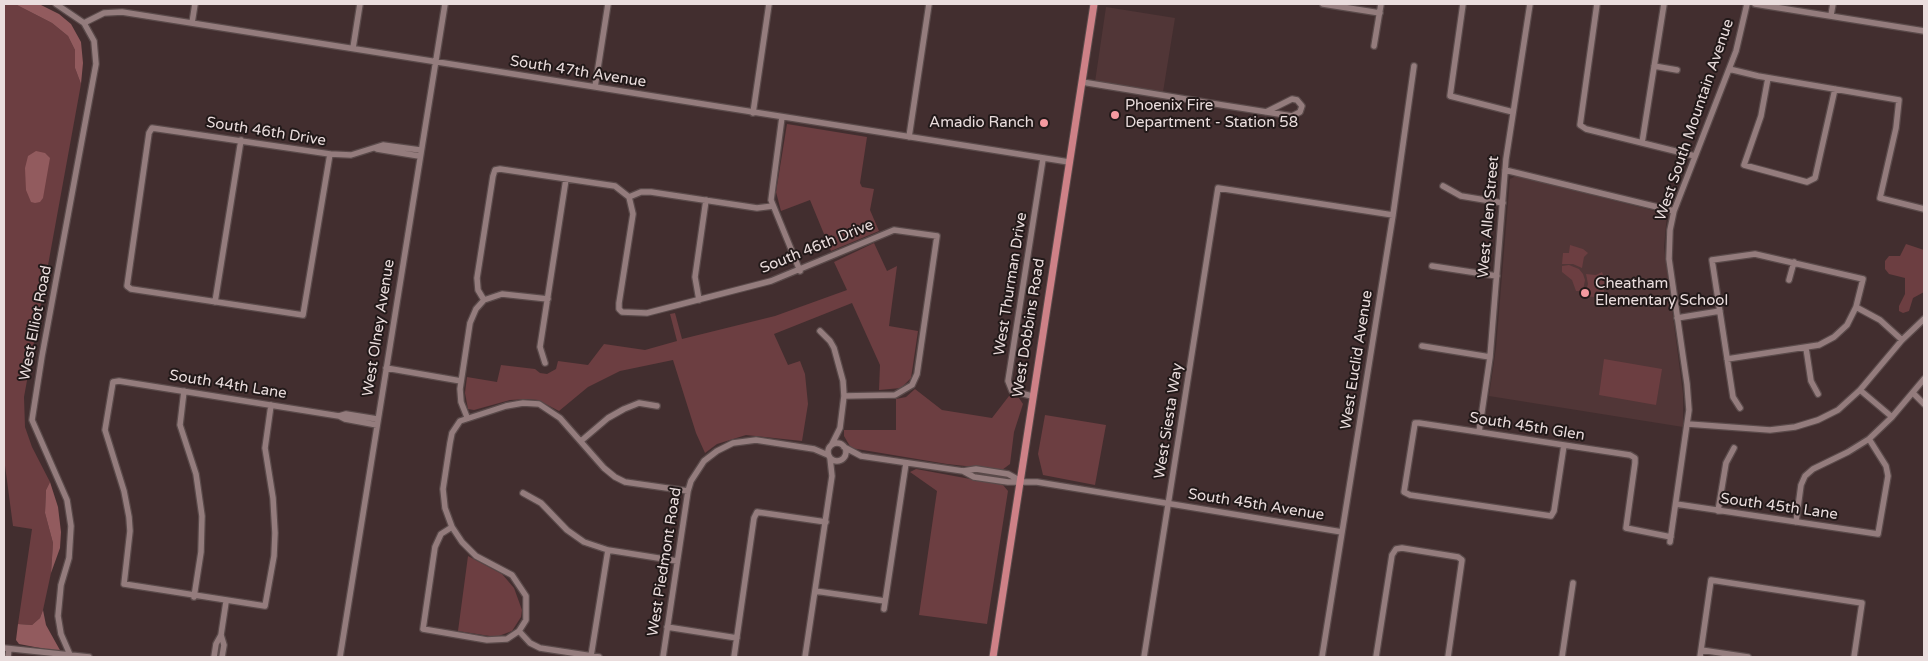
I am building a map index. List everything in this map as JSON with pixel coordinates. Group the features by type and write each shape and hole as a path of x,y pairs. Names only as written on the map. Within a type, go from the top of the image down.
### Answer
{"main road":[{"name":"West Dobbins Road","path":"992,657 1094,4"}],"street":[{"path":"56,4 84,23"},
{"path":"192,23 195,4"},
{"path":"353,48 360,4"},
{"name":"West Olney Avenue","path":"340,657 419,153 445,4"},
{"path":"595,87 608,4"},
{"path":"753,113 769,4"},
{"path":"909,138 929,4"},
{"path":"1324,4 1380,13"},
{"path":"1374,46 1381,4"},
{"path":"1463,4 1450,96 1513,112"},
{"name":"West Allen Street","path":"1479,432 1490,357 1505,170 1530,4"},
{"path":"1597,4 1580,125 1586,129 1695,156"},
{"path":"1642,143 1664,4"},
{"name":"West South Mountain Avenue","path":"1670,539 1688,424 1688,394 1668,243 1674,211 1741,36 1746,4"},
{"path":"1755,4 1924,31"},
{"path":"1831,15 1833,4"},
{"name":"South 47th Avenue","path":"84,23 104,13 122,12 1069,162"},
{"name":"West Elliot Road","path":"70,656 61,634 58,616 61,585 69,558 71,526 67,500 32,420 37,382 96,64 94,41 84,23"},
{"name":"West Euclid Avenue","path":"1322,657 1393,215 1414,66"},
{"path":"1654,66 1676,70"},
{"path":"1729,68 1768,78 1899,100 1896,128 1880,198 1924,209"},
{"path":"1768,78 1761,116 1744,165 1812,182 1824,144 1835,89"},
{"path":"1082,82 1266,112 1292,116 1300,112 1302,106 1292,99 1266,112"},
{"path":"782,117 771,192 773,206 800,271"},
{"name":"South 46th Drive","path":"215,302 132,289 127,286 152,128 330,154 351,155 377,149 383,145 419,153"},
{"path":"241,140 215,302 303,315 330,154"},
{"name":"West Thurman Drive","path":"1032,396 1012,391 1008,381 1044,159"},
{"path":"484,300 478,290 477,278 495,170 615,186 629,197 641,192 652,192 757,208 773,206"},
{"path":"1505,170 1674,211"},
{"path":"545,363 540,347 566,179"},
{"path":"1443,186 1460,196 1503,203"},
{"name":"West Siesta Way","path":"1144,657 1218,188 1393,215"},
{"name":"South 46th Drive","path":"629,197 633,214 619,309 635,313 647,313 771,281 800,271 894,230 937,236 917,374 912,386 895,395 844,396"},
{"path":"699,300 694,277 706,200"},
{"path":"1728,359 1806,348 1819,345 1834,337 1847,325 1856,307 1863,279 1755,254 1712,260 1733,397 1740,408"},
{"path":"1789,280 1794,262"},
{"path":"1432,266 1497,276"},
{"path":"467,417 460,396 461,381 470,323 476,309 484,300 506,294 548,299"},
{"path":"1856,307 1880,320 1902,340"},
{"path":"1677,318 1720,311"},
{"path":"1688,424 1758,430 1795,428 1838,410 1860,390 1902,340 1924,318"},
{"path":"820,331 830,341 836,353 844,396 840,428 845,453 832,476"},
{"path":"1422,346 1490,357"},
{"path":"1806,348 1810,381 1818,394"},
{"path":"386,368 461,381"},
{"path":"1796,522 1801,485 1805,476 1813,469 1848,452 1869,439 1892,417 1924,379"},
{"name":"South 44th Lane","path":"194,597 124,584 130,531 129,517 124,491 105,430 113,382 184,391 377,422"},
{"path":"1860,390 1892,417"},
{"path":"184,391 180,425 196,474 202,516 201,552 194,597 265,606 274,556 275,533 273,498 265,448 271,405"},
{"path":"1913,393 1924,404"},
{"path":"581,441 608,418 624,409 639,403 657,406"},
{"path":"452,527 441,534 435,546 423,629 495,641 507,639 519,631 526,620 526,596 512,575 469,550 452,527 445,508 443,489 455,426 467,417 515,404 539,404 555,413 604,468 625,482 688,491"},
{"name":"South 45th Glen","path":"1564,445 1554,511 1551,516 1410,495 1404,492 1415,423 1564,445 1635,458 1626,528 1670,539"},
{"path":"805,657 832,476 829,456 840,428"},
{"name":"South 45th Lane","path":"1676,504 1878,534 1888,476 1886,466 1869,439"},
{"name":"West Piedmont Road","path":"662,657 688,491 696,472 704,461 718,450 741,441 756,440 814,449"},
{"path":"814,449 838,443 843,447"},
{"name":"South 45th Avenue","path":"843,447 861,456"},
{"path":"1718,511 1726,463 1734,448"},
{"path":"814,449 840,459"},
{"name":"South 45th Avenue","path":"840,459 861,456 964,471 974,477 1008,482 1019,480 1342,532"},
{"path":"884,609 906,463"},
{"path":"523,493 541,502 579,540 608,550 677,561"},
{"path":"734,657 754,518 757,512 826,522"},
{"path":"1376,657 1392,555 1396,550 1402,548 1458,557 1462,560 1448,657"},
{"path":"591,656 608,550"},
{"path":"1700,657 1711,580 1862,603 1854,657"},
{"path":"1562,657 1573,584"},
{"path":"815,591 884,601"},
{"path":"221,635 224,645 222,656 215,655 221,635 226,602"},
{"path":"667,627 737,638"},
{"path":"519,631 530,643 540,648 599,657"},
{"path":"8,657 6,649 60,656 89,657"},
{"path":"1702,650 1748,657"}],"shaded area":[{"path":"4,4 15,4 52,23 68,36 75,50 75,68 81,84 24,397 25,427 32,447 50,482 46,490 45,513 53,543 51,573 43,610 40,618 32,625 18,624 32,529 13,526 4,458"},
{"path":"15,4 39,4 59,14 71,24 81,42 83,63 81,84 75,68 75,50 68,36 52,23"},
{"path":"1106,7 1175,18 1163,92 1095,82"},
{"path":"787,124 867,137 860,183 862,187 874,189 870,210 879,231 831,251 810,200 781,211 776,192"},
{"path":"36,151 45,153 50,158 43,198 40,202 35,203 31,202 26,190 25,168 28,156"},
{"name":"Cheatham Elementary School","path":"1516,176 1667,214 1664,247 1683,394 1683,427 1489,396 1496,348 1510,179"},
{"path":"874,243 887,271 897,266 889,326 918,331 911,378 901,388 879,390 880,365 852,303 774,334 788,365 800,361 805,374 808,404 802,441 746,435 717,444 705,453 696,433 673,360 620,371 588,387 559,411 538,400 527,399 510,400 474,410 468,409 465,393 467,377 497,382 501,365 535,369 540,373 547,374 556,369 558,361 588,365 604,344 645,350 677,341 670,314 675,313 682,339 775,316 847,290 834,262"},
{"path":"1906,244 1924,250 1924,292 1913,298 1909,311 1903,313 1899,311 1899,306 1905,294 1905,278 1889,274 1885,269 1885,261 1889,256 1900,256"},
{"path":"1570,245 1583,249 1588,253 1584,257 1582,268 1573,264 1562,264 1563,253 1569,253"},
{"path":"1569,265 1579,269 1583,274 1585,280 1583,291 1576,291 1572,280 1562,272 1562,266"},
{"path":"1602,272 1604,292 1596,291 1594,297 1584,296 1588,284 1586,274 1596,275"},
{"path":"1604,359 1662,369 1656,405 1599,395"},
{"path":"915,389 942,410 992,418 1009,396 1019,398 1023,404 1014,432 1010,464 1002,470 947,464 851,448 844,436 844,430 896,430 896,399 906,397"},
{"path":"1045,415 1106,425 1095,485 1043,475 1038,454"},
{"path":"916,469 1003,485 1008,491 987,624 919,615 937,491 910,472"},
{"path":"50,482 58,507 61,532 60,548 51,573 53,543 45,513 46,490"},
{"path":"468,556 502,574 514,588 522,610 521,617 512,631 496,637 458,631"},
{"path":"43,610 46,625 61,652 19,644 16,640 18,624 32,625 40,618"}],"place":[{"name":"Phoenix Fire Department - Station 58","path":"1115,115"},
{"name":"Amadio Ranch","path":"1044,123"},
{"name":"Cheatham Elementary School","path":"1585,293"}]}
